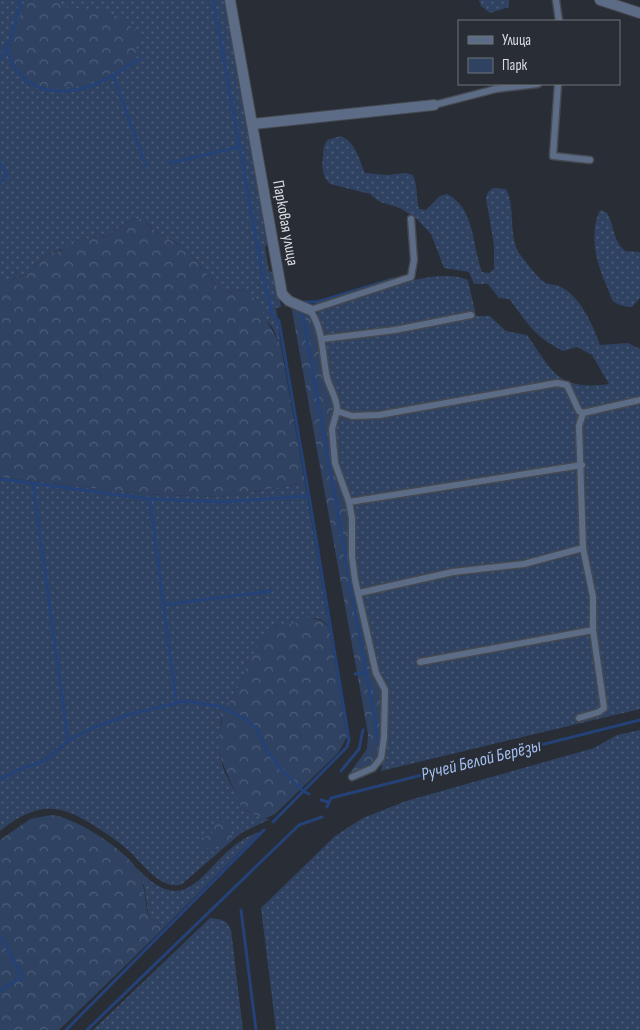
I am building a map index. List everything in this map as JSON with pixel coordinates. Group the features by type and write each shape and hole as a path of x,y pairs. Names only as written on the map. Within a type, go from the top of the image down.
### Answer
{"street":[{"name":"Парковая улица","path":"230,0 282,294 289,301 310,310"},
{"path":"600,0 640,13"},
{"path":"253,124 434,105"}],"lane":[{"path":"556,0 559,20"},
{"path":"434,105 477,93 531,85"},
{"path":"558,85 553,156 590,160"},
{"path":"352,777 373,768 378,763 384,733 384,685 377,678 352,556 353,522 349,502 335,463 332,429 337,412 337,404 328,378 322,339 310,310 410,277 414,260 410,219"},
{"path":"322,339 395,330 471,315"},
{"path":"337,412 352,416 379,415 557,383 567,385 579,411 584,413 640,400"},
{"path":"579,718 599,712 604,708 593,630 593,598 583,548 582,465 579,426 584,413"},
{"path":"349,502 582,465"},
{"path":"359,593 453,572 524,564 583,548"},
{"path":"420,662 593,630"}],"green space":[{"path":"0,0 227,0 269,242 265,247 269,271 275,273 281,307 276,308 281,346 272,327 243,290 226,292 216,285 192,256 178,244 158,233 147,223 136,219 125,223 108,236 80,239 67,248 47,254 28,274 14,278 9,283 0,282"},
{"path":"52,0 64,7 104,11 118,17 137,31 139,37 135,56 125,65 104,77 73,87 41,87 27,81 17,70 11,49 23,6 28,1"},
{"path":"479,0 509,0 509,7 490,13 481,6"},
{"path":"341,136 354,147 365,173 387,175 406,173 413,175 416,183 419,209 426,210 440,196 447,194 456,200 468,218 482,272 489,273 494,269 494,245 486,198 488,192 493,188 506,189 511,204 516,246 531,268 547,284 559,286 573,296 585,311 600,345 628,343 640,349 640,709 381,771 384,752 386,686 379,677 357,573 353,502 338,459 327,352 317,318 318,311 393,285 436,276 454,276 468,280 476,316 490,316 506,331 527,335 551,369 559,376 567,381 578,384 609,384 592,355 577,347 563,351 544,340 509,299 499,298 488,284 474,284 469,272 444,268 431,234 417,219 400,208 380,202 370,194 330,184 325,178 322,166 324,146 327,140"},
{"path":"600,210 607,213 616,237 625,251 640,252 640,298 632,307 614,302 600,270 594,240 596,220"},
{"path":"142,219 158,233 186,249 216,285 226,292 243,290 258,301 281,346 305,483 221,497 142,494 0,477 0,282 9,283 14,278 28,274 47,254 60,251 80,239 108,236 125,223"},
{"path":"291,305 309,313 321,346 335,408 330,429 333,464 349,510 350,533 375,680 382,686 382,726 380,748 377,757 369,767 349,774 367,749 368,734"},
{"path":"0,477 142,494 221,497 305,483 329,627 325,622 316,618 289,625 277,625 246,665 246,674 230,701 220,709 220,753 225,772 242,809 265,819 270,819 241,833 182,884 167,884 159,880 115,839 80,817 68,812 56,809 35,811 24,815 0,831"},
{"path":"308,617 322,621 329,627 347,737 338,753 275,814 265,819 242,809 221,759 218,742 222,722 220,709 230,701 246,674 246,665 263,638 279,624 293,624"},
{"path":"640,730 640,1030 276,1030 261,908 335,836 363,818 406,801 594,748 617,735"},
{"path":"51,815 72,821 98,835 131,861 142,881 149,918 159,924 162,930 59,1030 0,1030 0,840 30,819"},
{"path":"219,821 230,828 232,841 228,844 210,848 198,846 202,838 212,834 214,826"},
{"path":"260,832 162,930 159,924 149,918 144,886 137,868 157,885 173,891 188,888 242,840"},
{"path":"210,918 223,921 228,924 231,930 243,1030 93,1030"}],"waterway":[{"path":"0,59 11,40 21,0"},
{"path":"213,0 262,272 272,314 279,321 309,496"},
{"path":"7,48 12,63 20,74 30,83 54,91 81,89 96,84 113,76 139,59"},
{"path":"113,75 146,166"},
{"path":"170,163 239,147"},
{"path":"0,162 7,176 0,183"},
{"path":"305,302 317,302 393,279"},
{"path":"302,311 379,745"},
{"path":"0,479 150,499 224,502 309,496 349,740 347,747 273,822"},
{"path":"33,483 68,741"},
{"path":"150,499 176,701"},
{"path":"163,605 271,591"},
{"path":"355,674 366,672"},
{"path":"0,780 20,769 44,761 68,741 92,728 131,714 185,701 219,706 245,719 257,729 266,749 279,767 303,791 309,794"},
{"name":"Ручей Белой Берёзы","path":"327,807 331,798 640,720"},
{"path":"341,771 359,749 363,730"},
{"name":"Ручей Белой Берёзы","path":"321,800 328,802"},
{"name":"Ручей Белой Берёзы","path":"87,1030 299,825 322,817"},
{"path":"66,1030 264,830"},
{"path":"241,910 256,1030"},
{"path":"0,991 22,977 2,938"}]}
